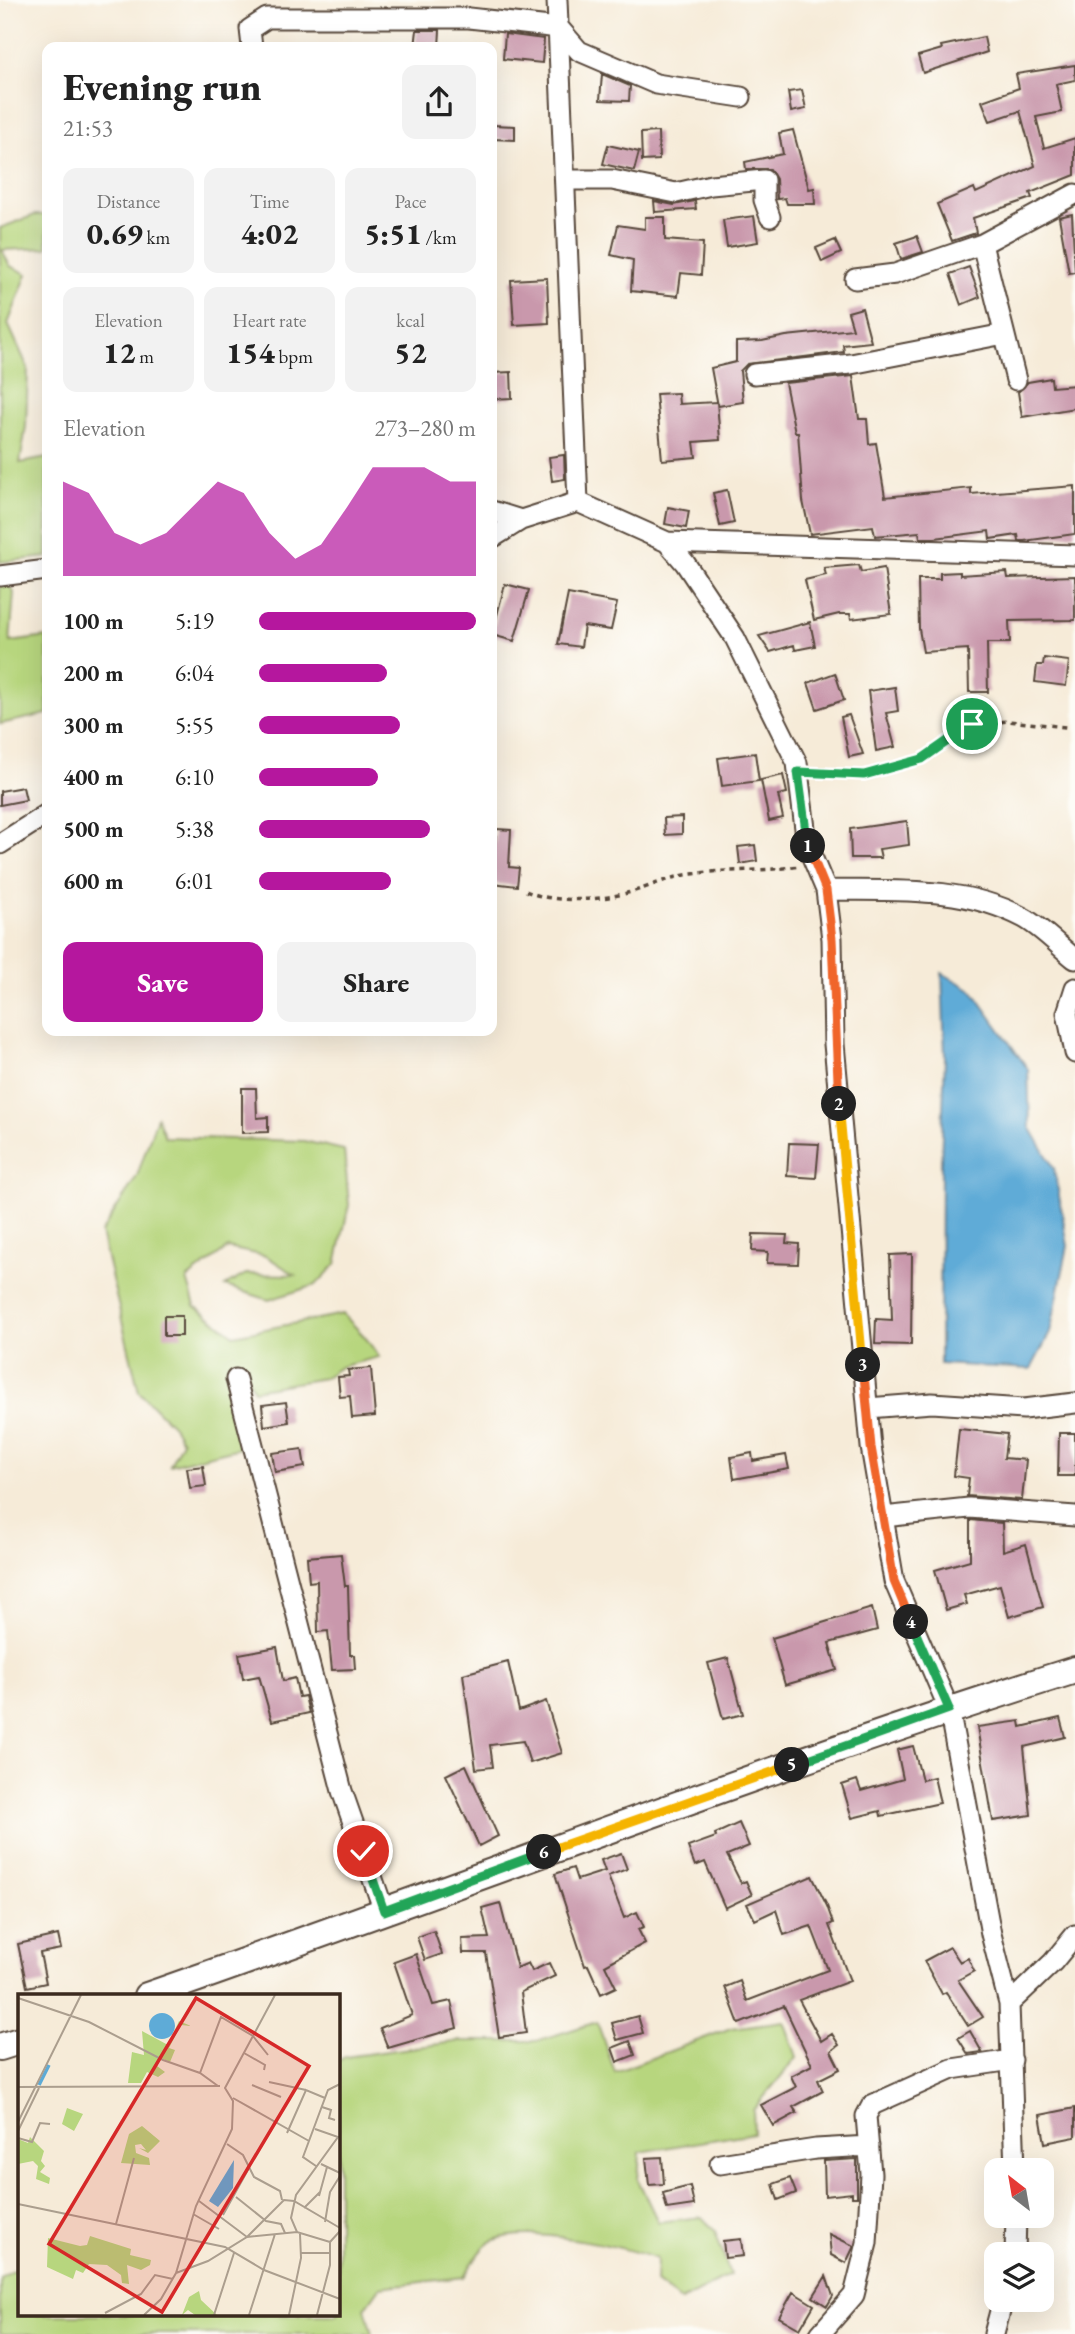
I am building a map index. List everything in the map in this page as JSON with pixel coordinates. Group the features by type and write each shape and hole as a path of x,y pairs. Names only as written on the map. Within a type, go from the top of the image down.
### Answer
{"main road":[{"path":"153,1994 695,1797 949,1709 1075,1670"},
{"path":"0,2048 18,2041"}],"street":[{"path":"557,0 578,502"},
{"path":"251,42 250,29 267,18 469,18 559,28 579,51 656,84 741,97"},
{"path":"566,180 612,180 676,193 711,185 764,180 764,201 770,216"},
{"path":"855,279 895,274 982,244 1075,194"},
{"path":"982,244 1016,380"},
{"path":"754,374 851,364 1004,334"},
{"path":"497,535 521,520 578,502 667,542 1075,555"},
{"path":"497,513 521,520"},
{"path":"667,542 685,563 735,638 797,763 807,845 826,890 832,939 834,1044 871,1447 894,1581 949,1709 991,1934 1009,2004 1015,2158"},
{"path":"0,576 42,571"},
{"path":"0,844 42,817"},
{"path":"826,890 930,891 985,900 1026,919 1075,959"},
{"path":"1075,988 1067,1013 1075,1053"},
{"path":"236,1379 342,1791 384,1911"},
{"path":"868,1408 932,1403 1024,1409 1075,1403"},
{"path":"883,1517 969,1508 1075,1516"},
{"path":"1009,2004 1053,1962 1075,1936"},
{"path":"820,2334 854,2295 867,2243 871,2174 866,2116 872,2105 952,2069 1013,2060"},
{"path":"720,2164 816,2149 869,2146"},
{"path":"994,2334 1000,2312"}],"path":[{"path":"798,772 864,775 922,759 972,724 1009,721 1066,727"},
{"path":"526,891 541,898 577,900 641,890 656,882 690,874 815,863"}],"green space":[{"path":"42,215 42,248 2,250 10,266 27,274 8,324 28,368 26,427 20,463 42,459 42,558 0,562 0,228"},
{"path":"0,565 14,593 10,642 42,638 42,715 0,724"},
{"path":"157,1117 165,1137 304,1141 344,1150 349,1205 336,1264 316,1285 269,1300 225,1286 246,1274 295,1275 266,1256 228,1248 187,1279 195,1306 234,1335 343,1314 365,1337 379,1357 340,1367 324,1378 254,1390 245,1374 232,1378 244,1447 170,1465 182,1441 173,1426 139,1392 101,1233 137,1176"},
{"path":"784,2021 797,2057 753,2110 754,2133 640,2152 638,2180 658,2222 702,2217 715,2231 730,2275 681,2301 656,2282 657,2259 576,2239 530,2235 510,2236 485,2246 464,2277 380,2287 365,2308 372,2334 0,2334 0,2278 18,2269 18,2316 340,2316 340,2060 345,2057 461,2041 536,2041 597,2022 615,2072 731,2028"}],"water":[{"path":"942,973 972,990 1028,1069 1030,1127 1054,1168 1068,1246 1050,1333 1031,1369 940,1364 941,1160 945,1056"}],"building":[{"path":"417,30 440,30 439,42 416,42"},
{"path":"505,34 544,39 542,63 503,59"},
{"path":"984,37 987,52 923,73 918,56 942,49 941,46"},
{"path":"1075,65 1075,80 1056,84 1062,112 1036,117 1044,148 1075,138 1075,175 1030,193 1032,198 973,218 976,233 952,241 937,204 974,188 976,193 1035,166 1020,111 990,121 982,101 1019,88 1016,74"},
{"path":"602,74 630,86 629,101 600,100"},
{"path":"802,90 806,109 791,112 788,92"},
{"path":"497,125 515,126 515,140 497,139"},
{"path":"793,130 809,189 814,188 815,204 787,204 785,198 777,199 776,179 770,169 746,169 745,162 783,154 779,133"},
{"path":"658,132 659,160 642,161 641,133"},
{"path":"608,145 639,152 634,171 603,164"},
{"path":"654,201 674,205 695,201 696,209 655,212"},
{"path":"1072,214 1075,272 1069,273 1059,217"},
{"path":"754,216 758,242 727,247 723,220"},
{"path":"645,217 665,217 665,240 703,243 701,275 681,273 678,296 631,291 633,260 611,255 618,225 645,229"},
{"path":"917,236 923,252 901,259 896,243"},
{"path":"835,240 841,253 822,262 816,248"},
{"path":"969,267 980,297 961,305 950,274"},
{"path":"547,278 549,323 514,325 511,280"},
{"path":"862,308 871,342 843,345 844,352 747,364 740,371 743,402 718,406 711,368 736,362 736,342 853,329 848,312"},
{"path":"511,372 512,398 497,399 497,373"},
{"path":"853,376 859,419 867,419 869,444 876,443 885,497 971,488 971,494 1075,486 1075,534 1024,541 1019,541 1018,535 990,539 989,531 920,538 919,532 875,536 873,526 810,534 803,501 798,432 795,432 785,383"},
{"path":"1051,378 1052,387 1075,385 1075,408 1022,417 1018,392 1028,382"},
{"path":"678,393 679,404 717,402 720,440 694,442 696,457 662,460 656,394"},
{"path":"564,455 565,479 552,481 549,457"},
{"path":"727,490 734,523 720,526 713,493"},
{"path":"668,507 689,511 686,528 665,524"},
{"path":"859,565 861,572 884,568 891,614 851,619 850,614 839,614 814,620 805,580 826,575 824,568"},
{"path":"960,572 960,575 1007,572 1008,578 1075,576 1075,620 1009,621 1010,643 987,643 988,692 969,692 968,649 923,652 919,629 918,579 940,579 940,573"},
{"path":"505,584 529,590 514,641 497,636 497,615"},
{"path":"568,594 617,603 611,630 584,626 581,647 558,644"},
{"path":"810,622 815,646 795,650 794,645 770,652 759,636"},
{"path":"1044,658 1069,661 1066,686 1035,682 1037,665 1043,665"},
{"path":"835,673 844,700 817,709 808,683"},
{"path":"895,687 898,711 886,713 895,747 876,751 868,691"},
{"path":"849,715 863,754 849,757 841,717"},
{"path":"755,753 759,781 722,786 718,758"},
{"path":"783,775 787,793 778,795 783,818 769,821 761,780"},
{"path":"23,787 26,800 0,805 0,791"},
{"path":"682,817 682,834 665,835 664,818"},
{"path":"907,821 909,845 879,849 881,858 851,858 850,829"},
{"path":"497,829 511,830 509,867 519,868 517,886 497,884"},
{"path":"755,845 757,861 740,864 738,847"},
{"path":"242,1088 256,1088 257,1118 268,1117 268,1132 242,1133"},
{"path":"789,1143 819,1144 816,1178 787,1176"},
{"path":"753,1234 787,1235 786,1243 799,1244 798,1264 767,1263 768,1252 752,1251"},
{"path":"912,1254 911,1345 875,1344 876,1319 892,1320 890,1255"},
{"path":"164,1316 182,1316 182,1336 164,1336"},
{"path":"371,1368 375,1416 352,1418 350,1396 340,1397 338,1377 349,1376 348,1370"},
{"path":"286,1402 289,1422 264,1426 262,1405"},
{"path":"959,1429 1007,1434 1004,1458 1026,1460 1022,1500 967,1496 969,1478 954,1476"},
{"path":"1059,1433 1075,1433 1075,1476 1058,1476"},
{"path":"302,1449 305,1467 275,1472 272,1453"},
{"path":"752,1453 753,1461 786,1455 789,1469 734,1479 731,1457"},
{"path":"203,1466 206,1486 190,1488 187,1468"},
{"path":"970,1520 1002,1523 1003,1551 1026,1544 1043,1607 1009,1617 1000,1585 964,1595 967,1604 946,1610 935,1570 970,1560"},
{"path":"341,1554 345,1586 348,1586 350,1655 354,1655 355,1669 332,1670 328,1631 318,1632 317,1581 309,1582 307,1557"},
{"path":"872,1608 877,1630 829,1643 837,1670 785,1685 772,1638"},
{"path":"277,1647 283,1681 295,1678 299,1697 305,1696 309,1713 272,1721 259,1676 243,1679 239,1654"},
{"path":"728,1658 743,1714 723,1719 708,1663"},
{"path":"508,1662 519,1711 546,1701 562,1753 530,1763 523,1741 490,1745 493,1767 476,1769 463,1674"},
{"path":"1060,1718 1065,1737 1024,1747 1031,1815 993,1821 977,1727 1020,1721 1021,1727"},
{"path":"913,1746 922,1780 934,1777 940,1803 881,1816 880,1811 852,1818 842,1785 857,1780 861,1791 903,1779 897,1750"},
{"path":"466,1765 498,1836 479,1846 446,1775"},
{"path":"739,1823 749,1846 727,1855 741,1883 746,1881 752,1895 725,1908 705,1862 695,1866 688,1847 716,1837 715,1834"},
{"path":"621,1853 627,1869 608,1876 624,1918 637,1912 644,1927 638,1929 645,1943 605,1965 616,1987 601,1994 588,1965 585,1966 555,1874 573,1868 577,1880 605,1871 601,1860"},
{"path":"812,1876 827,1906 833,1923 829,1925 850,1981 799,2000 821,2041 832,2034 839,2045 831,2051 840,2069 818,2080 823,2091 793,2107 797,2113 773,2126 761,2105 796,2087 791,2076 812,2065 784,2006 739,2024 725,1987 740,1981 747,2001 828,1970 811,1926 784,1935 776,1910 755,1920 747,1904"},
{"path":"500,1903 517,1968 528,1963 532,1971 549,1963 555,1976 521,1992 526,2033 499,2037 486,1953 463,1953 462,1939 489,1938 482,1908"},
{"path":"434,1931 442,1954 425,1960 417,1937"},
{"path":"58,1935 61,1949 40,1953 46,1983 27,1987 18,1944"},
{"path":"950,1947 960,1962 968,1958 974,1971 958,1980 983,2017 968,2026 946,1992 942,1994 924,1961"},
{"path":"416,1954 433,2005 451,2001 457,2028 388,2048 380,2028 412,2015 394,1962"},
{"path":"638,2016 643,2033 617,2040 612,2023"},
{"path":"970,2031 982,2052 968,2054 958,2038"},
{"path":"630,2041 635,2055 617,2062 612,2048"},
{"path":"1075,2108 1075,2137 1045,2143 1040,2115"},
{"path":"662,2157 664,2184 649,2185 646,2158"},
{"path":"857,2159 857,2197 852,2197 852,2193 825,2196 824,2161"},
{"path":"790,2178 796,2193 778,2200 773,2184"},
{"path":"690,2186 694,2205 667,2209 663,2193"},
{"path":"829,2234 854,2246 846,2263 831,2255"},
{"path":"741,2239 743,2256 725,2258 723,2241"},
{"path":"826,2276 833,2296 827,2306 813,2297"},
{"path":"793,2292 814,2305 800,2329 779,2317"}],"route":[{"path":"363,1851 384,1911 695,1797 949,1709 894,1581 871,1447 854,1285 834,1044 832,939 826,890 807,845 798,772 864,775 922,759 972,724"}]}
